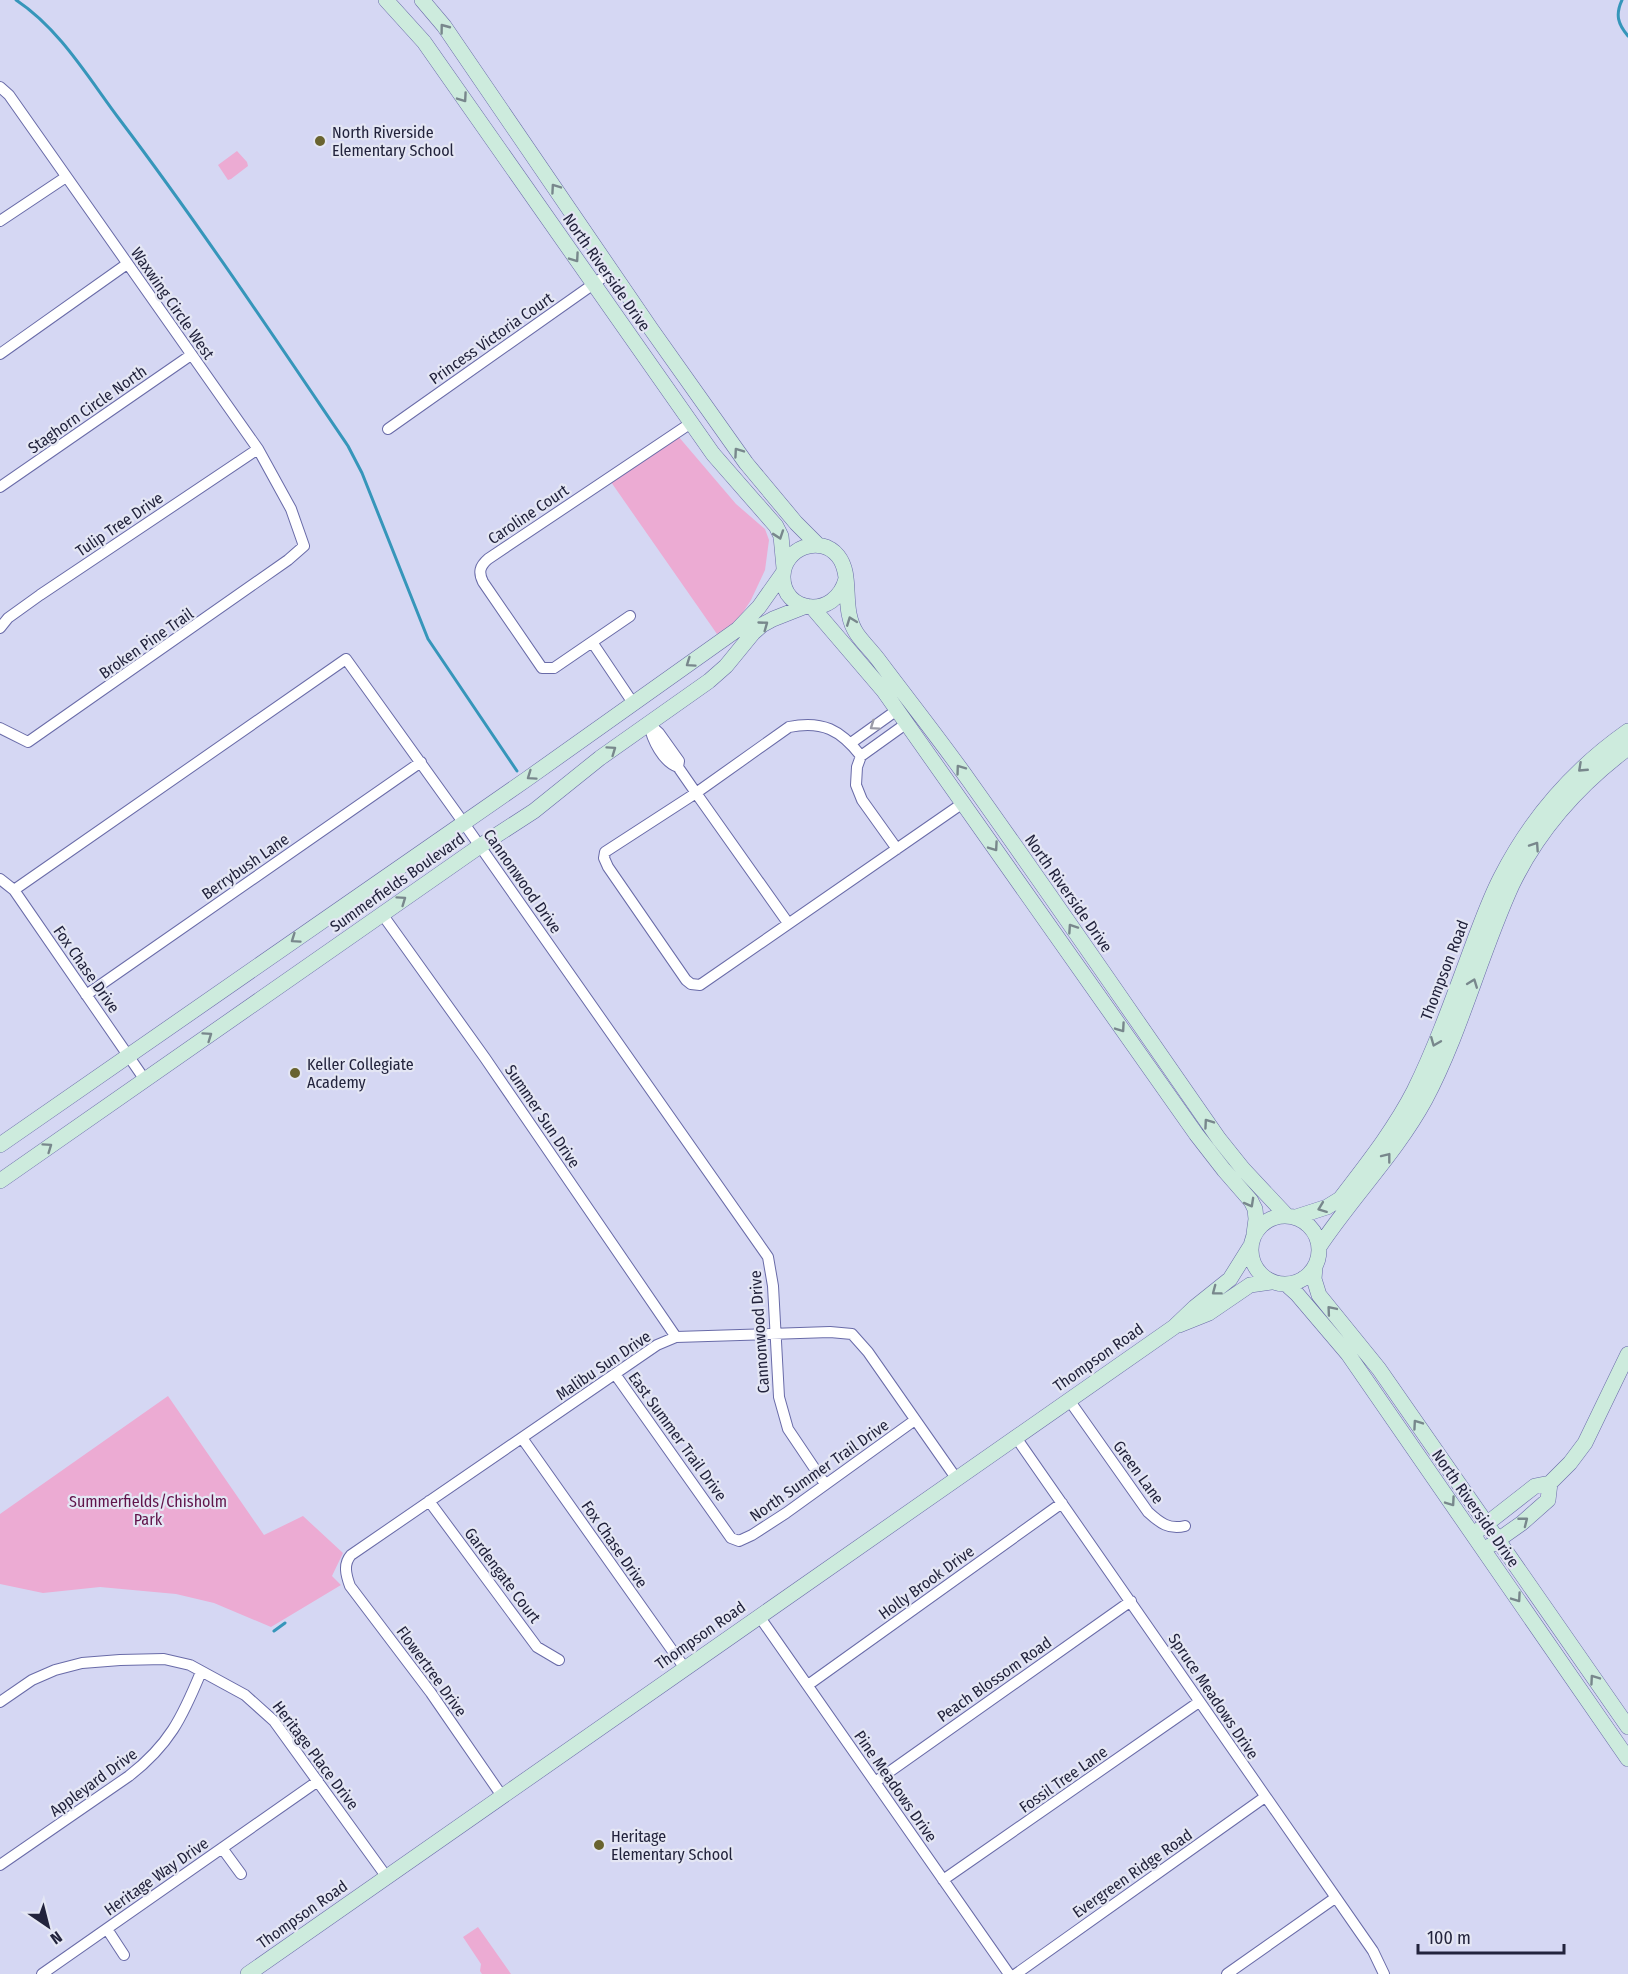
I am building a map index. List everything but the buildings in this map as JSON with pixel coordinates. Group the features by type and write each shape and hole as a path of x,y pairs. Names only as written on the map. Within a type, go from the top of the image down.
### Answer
{"main road":[{"name":"North Riverside Drive","path":"386,0 424,42 724,468 776,526 781,536 786,590 792,598 809,607 866,669 963,802 1206,1149 1251,1201 1256,1219 1251,1258 1255,1268 1271,1282"},
{"name":"North Riverside Drive","path":"422,0 444,26 651,329 746,463 795,522 818,545 835,552 841,560 845,569 848,612 851,624 858,635 876,655 940,741 1219,1139 1250,1177 1292,1217 1309,1226 1314,1232 1319,1246 1314,1279 1324,1303 1379,1369 1628,1727"},
{"path":"784,571 787,560 800,548 818,545"},
{"name":"Summerfields Boulevard","path":"0,1145 738,629 759,607 784,571"},
{"path":"809,607 831,603 838,597 846,579"},
{"name":"Summerfields Boulevard","path":"0,1181 480,846 534,811 600,758 709,681 726,666 762,625 809,607"},
{"path":"633,703 649,724"},
{"name":"Thompson Road","path":"1292,1217 1327,1207 1340,1199 1426,1098 1446,1054 1501,894 1547,828 1580,789 1619,749 1628,731"},
{"path":"1083,974 1097,964"},
{"name":"Thompson Road","path":"1319,1246 1401,1128"},
{"path":"1252,1240 1260,1226 1268,1220 1277,1216 1292,1217"},
{"name":"Thompson Road","path":"248,1974 684,1667 1174,1327 1230,1279 1252,1240"},
{"path":"1271,1282 1287,1285 1303,1280 1315,1267"},
{"name":"Thompson Road","path":"1174,1327 1209,1313 1250,1285 1271,1282"},
{"name":"North Riverside Drive","path":"1287,1285 1347,1354 1628,1759"},
{"path":"1472,1534 1535,1486 1550,1483 1570,1463 1585,1443 1628,1354"},
{"path":"1483,1550 1498,1541 1548,1500 1550,1483"}],"street":[{"name":"Waxwing Circle West","path":"0,87 9,95 258,449 291,509 304,546"},
{"path":"0,221 66,177"},
{"path":"0,354 127,264"},
{"name":"Princess Victoria Court","path":"388,429 612,271"},
{"name":"Staghorn Circle North","path":"0,487 191,355"},
{"name":"Caroline Court","path":"630,616 554,668 542,668 483,582 480,575 482,564 691,423"},
{"name":"Tulip Tree Drive","path":"0,628 8,618 40,595 258,449"},
{"name":"Broken Pine Trail","path":"0,728 28,742 193,628 304,546"},
{"path":"592,642 633,703"},
{"name":"Cannonwood Drive","path":"14,890 346,659 421,762 768,1257 777,1333 779,1397 788,1429 825,1484"},
{"path":"851,743 897,710"},
{"path":"897,849 862,800 856,785 861,756 907,723"},
{"path":"649,724 652,738 671,765 678,768 788,923"},
{"path":"861,756 851,743 822,725 805,724 789,727 696,793 604,852 608,867 691,984 700,985 963,802"},
{"name":"Berrybush Lane","path":"86,995 421,762"},
{"name":"Fox Chase Drive","path":"0,879 14,890 145,1080"},
{"name":"Summer Sun Drive","path":"382,914 486,1058 676,1337"},
{"name":"Malibu Sun Drive","path":"346,1562 351,1554 657,1345 676,1337 830,1332 852,1334 868,1352 956,1478"},
{"name":"East Summer Trail Drive","path":"615,1374 731,1538 739,1541"},
{"name":"Green Lane","path":"1069,1400 1148,1512 1167,1527 1185,1526"},
{"name":"North Summer Trail Drive","path":"739,1541 752,1535 915,1420"},
{"name":"Spruce Meadows Drive","path":"1015,1436 1373,1951 1384,1974"},
{"name":"Fox Chase Drive","path":"522,1438 684,1667"},
{"name":"Gardengate Court","path":"429,1501 537,1647 559,1660"},
{"name":"Holly Brook Drive","path":"808,1685 1062,1503"},
{"name":"Flowertree Drive","path":"346,1562 346,1575 350,1586 431,1693 502,1796"},
{"name":"Peach Blossom Road","path":"875,1782 1131,1601"},
{"name":"Pine Meadows Drive","path":"759,1616 1009,1974"},
{"name":"Heritage Place Drive","path":"0,1702 32,1680 55,1670 82,1664 164,1659 190,1665 245,1695 261,1708 282,1731 386,1876"},
{"name":"Appleyard Drive","path":"0,1865 148,1762 172,1733 201,1672"},
{"name":"Fossil Tree Lane","path":"943,1880 1199,1702"},
{"name":"Heritage Way Drive","path":"42,1974 318,1780"},
{"name":"Evergreen Ridge Road","path":"1016,1974 1265,1797"},
{"name":"Heritage Way Drive","path":"222,1848 241,1874"},
{"path":"1227,1974 1335,1898"},
{"name":"Heritage Way Drive","path":"107,1929 123,1954"}],"green space":[{"path":"237,151 248,166 228,180 218,165"},
{"path":"678,436 736,504 765,529 769,540 765,570 751,600 738,620 717,634 611,482"},
{"name":"Summerfields/Chisholm Park","path":"168,1396 264,1535 303,1516 343,1553 332,1576 341,1585 271,1627 214,1603 176,1594 100,1587 43,1593 0,1584 0,1514"},
{"path":"478,1927 511,1974 482,1974 481,1964 463,1937"}],"waterway":[{"path":"16,0 46,25 85,72 208,241 348,446 362,473 428,639 517,771"},
{"path":"1622,0 1619,19 1628,36"},
{"path":"274,1631 285,1623"}],"place":[{"name":"North Riverside Elementary School","path":"320,141"},
{"name":"Keller Collegiate Academy","path":"295,1073"},
{"name":"Heritage Elementary School","path":"599,1845"}]}
